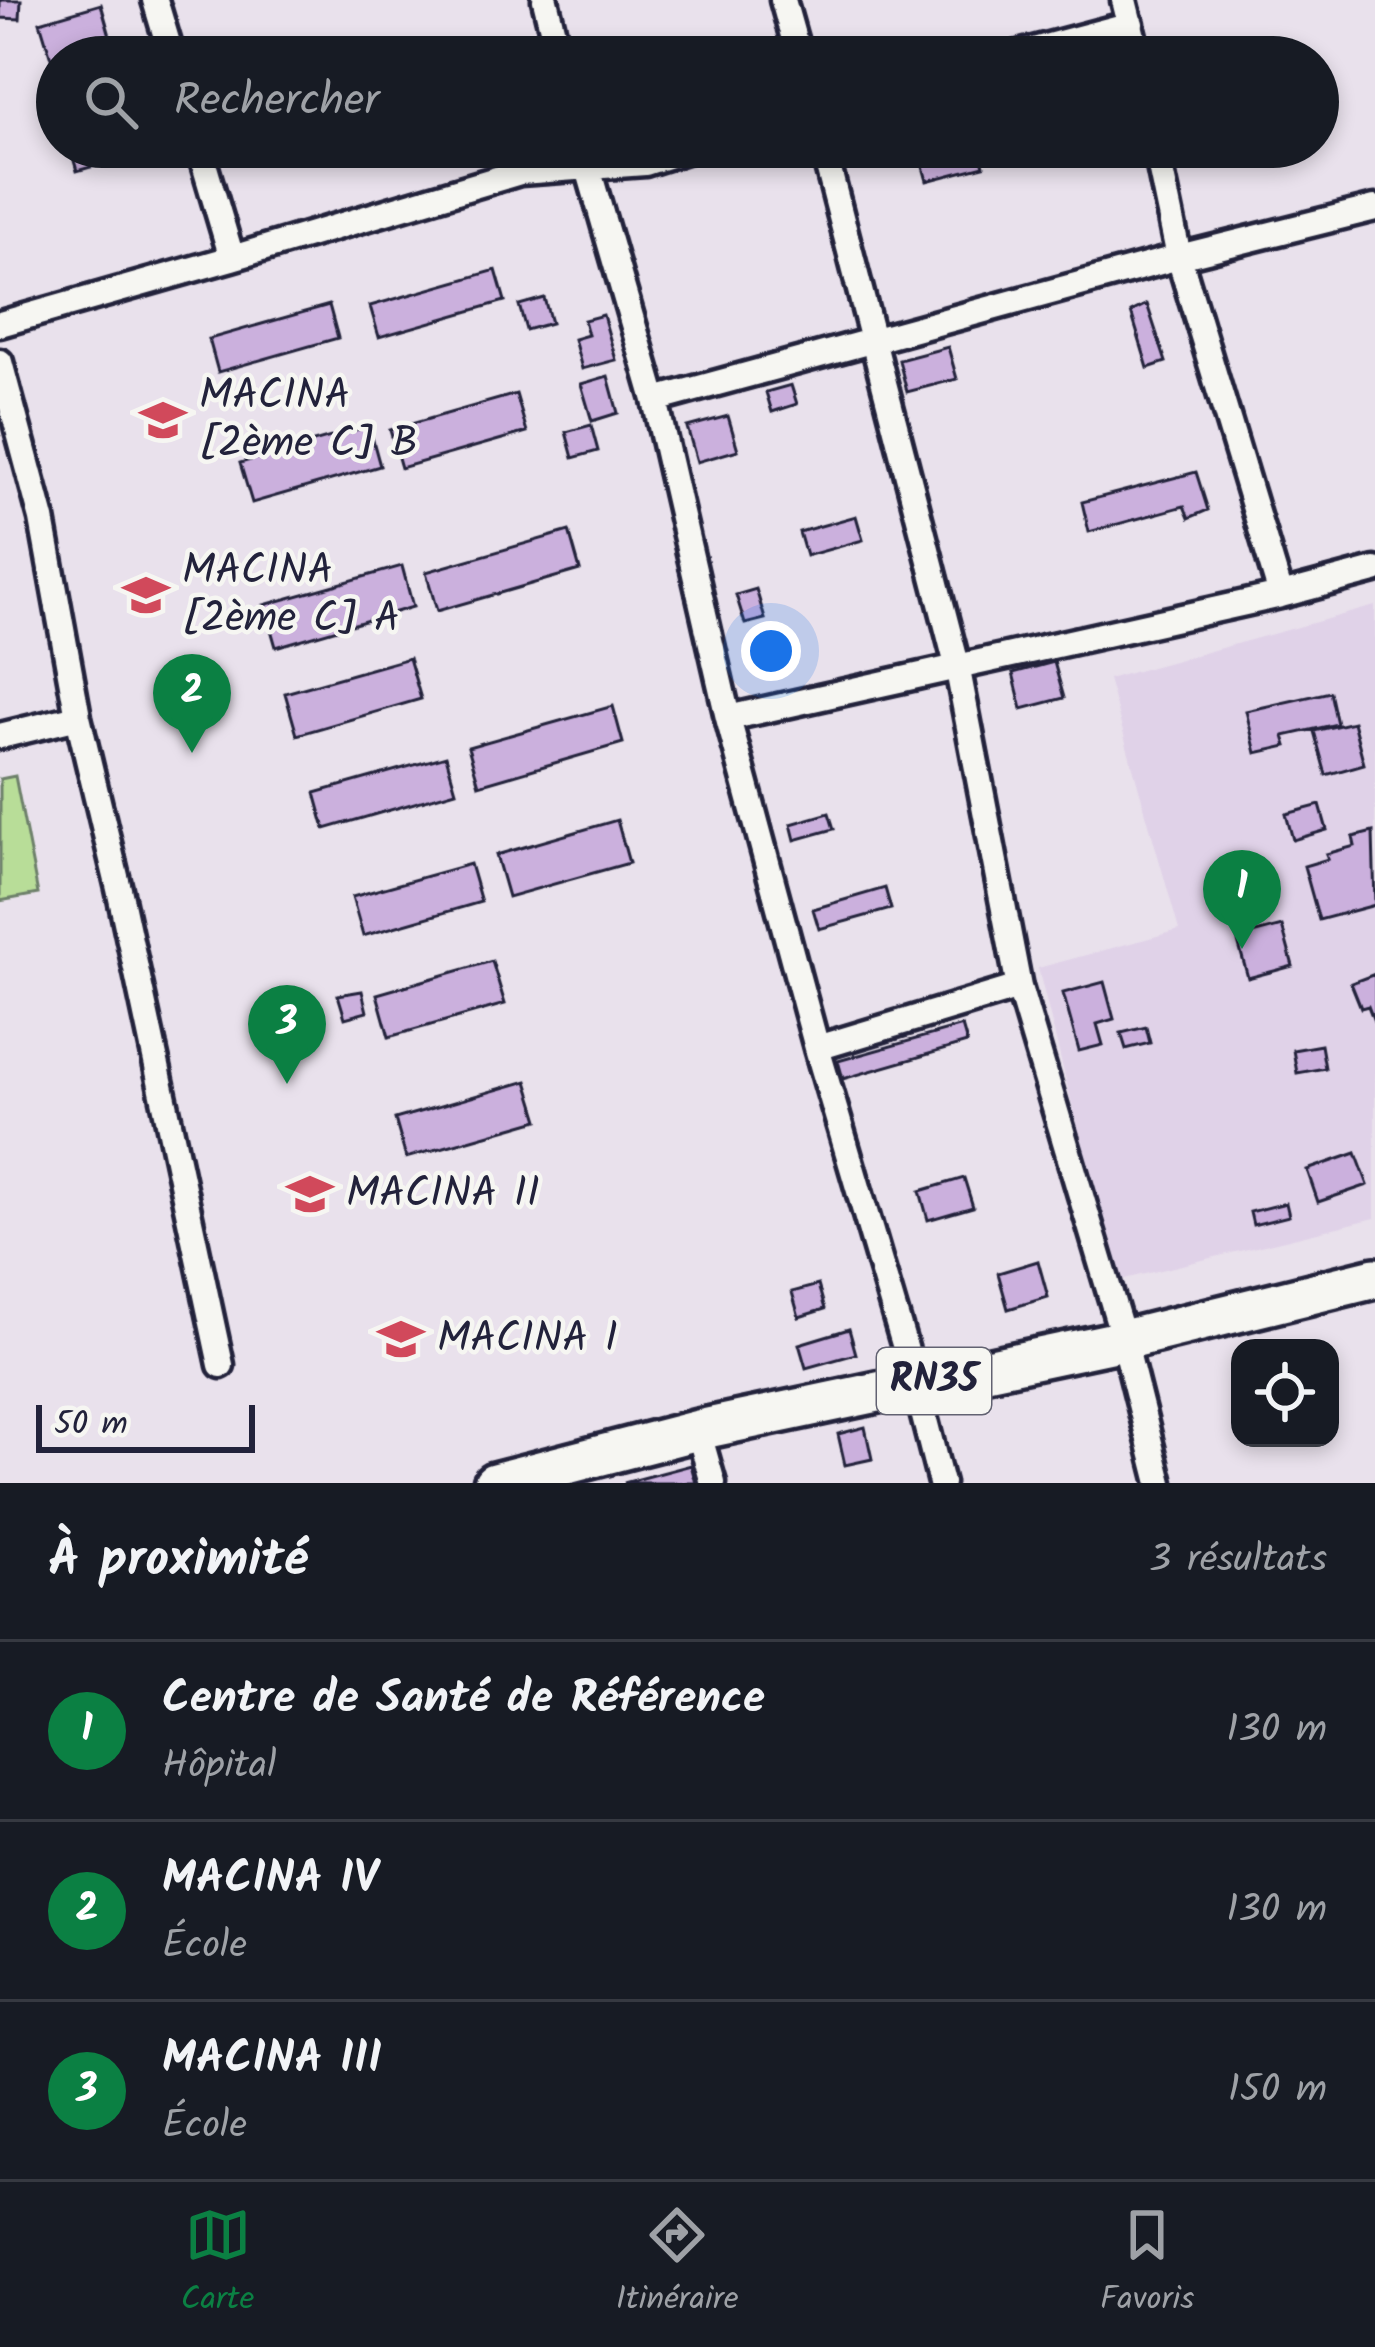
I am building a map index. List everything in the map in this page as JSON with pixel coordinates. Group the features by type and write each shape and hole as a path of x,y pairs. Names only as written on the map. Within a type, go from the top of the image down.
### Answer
{"main road":[{"name":"RN35","path":"494,1483 698,1430 1124,1340 1375,1278"}],"street":[{"path":"155,0 166,36"},
{"path":"544,0 553,36"},
{"path":"783,0 793,36"},
{"path":"1063,36 1127,12"},
{"path":"205,168 232,258"},
{"path":"0,324 536,168"},
{"path":"588,168 655,400 728,718 941,1483"},
{"path":"829,168 957,665 1018,987 1124,1340 1160,1483"},
{"path":"1160,168 1179,257 1281,595"},
{"path":"655,400 1375,208"},
{"path":"0,362 42,519 78,717 221,1365"},
{"path":"728,718 1281,595 1375,569"},
{"path":"0,736 78,717"},
{"path":"817,1048 1018,987"},
{"path":"698,1430 713,1483"}],"shaded area":[{"path":"1375,606 1375,1218 1116,1281 1038,968 1179,930 1108,679"}],"green space":[{"path":"15,776 38,894 0,901 0,779"}],"building":[{"path":"0,0 21,0 20,19 0,18"},
{"path":"101,4 110,36 44,36 40,22"},
{"path":"923,168 976,168 927,181"},
{"path":"496,270 505,301 379,337 370,306"},
{"path":"544,298 551,323 526,330 519,305"},
{"path":"1147,304 1166,362 1148,368 1131,312"},
{"path":"329,305 338,338 218,372 209,339"},
{"path":"603,315 616,360 582,369 574,339 588,335 584,320"},
{"path":"948,347 957,379 907,392 899,360"},
{"path":"608,376 618,413 592,421 581,384"},
{"path":"791,385 797,404 772,412 766,392"},
{"path":"516,394 527,432 401,468 390,430"},
{"path":"728,416 738,450 697,462 687,427"},
{"path":"591,425 598,451 573,458 566,432"},
{"path":"369,426 380,466 252,503 240,463"},
{"path":"1196,472 1208,510 1189,518 1184,506 1089,532 1082,502"},
{"path":"856,516 863,540 806,556 799,532"},
{"path":"569,531 580,570 437,611 426,572"},
{"path":"402,566 413,607 276,647 264,605"},
{"path":"756,589 765,619 745,624 736,595"},
{"path":"409,658 421,699 297,735 285,693"},
{"path":"1054,662 1064,698 1022,709 1013,673"},
{"path":"1330,692 1337,724 1284,736 1287,746 1256,753 1246,711"},
{"path":"613,706 623,743 479,785 468,747"},
{"path":"1353,722 1364,764 1326,775 1314,731"},
{"path":"446,756 456,791 325,829 315,793"},
{"path":"1320,805 1327,830 1293,840 1286,814"},
{"path":"829,813 834,829 795,840 791,824"},
{"path":"617,820 629,863 508,897 496,855"},
{"path":"1373,832 1375,905 1319,920 1304,866 1355,846 1353,837"},
{"path":"470,864 481,902 363,936 352,897"},
{"path":"885,888 891,909 819,929 813,909"},
{"path":"1282,926 1293,966 1248,978 1237,938"},
{"path":"492,961 505,1004 389,1037 377,994"},
{"path":"1375,974 1375,1024 1368,1006 1361,1008 1351,983"},
{"path":"1104,982 1114,1019 1097,1024 1103,1045 1079,1051 1063,993"},
{"path":"362,991 367,1012 345,1018 338,995"},
{"path":"962,1026 967,1043 843,1079 838,1061"},
{"path":"1146,1027 1150,1043 1126,1049 1121,1033"},
{"path":"1321,1045 1325,1068 1297,1073 1293,1050"},
{"path":"527,1081 539,1120 406,1158 395,1119"},
{"path":"1356,1153 1368,1185 1318,1202 1307,1170"},
{"path":"964,1178 973,1207 928,1220 920,1191"},
{"path":"1286,1203 1289,1216 1253,1225 1250,1212"},
{"path":"1038,1261 1048,1297 1008,1309 998,1273"},
{"path":"818,1285 825,1309 799,1317 792,1292"},
{"path":"849,1329 856,1354 806,1368 799,1344"},
{"path":"865,1427 872,1459 845,1465 838,1434"},
{"path":"691,1465 696,1483 624,1483"}],"place":[{"name":"MACINA [2ème C] B","path":"163,420"},
{"name":"MACINA [2ème C] A","path":"146,595"},
{"name":"MACINA IV","path":"192,753"},
{"name":"Centre de Santé de Référence","path":"1242,949"},
{"name":"MACINA III","path":"287,1084"},
{"name":"MACINA II","path":"310,1194"},
{"name":"MACINA I","path":"401,1339"}]}
